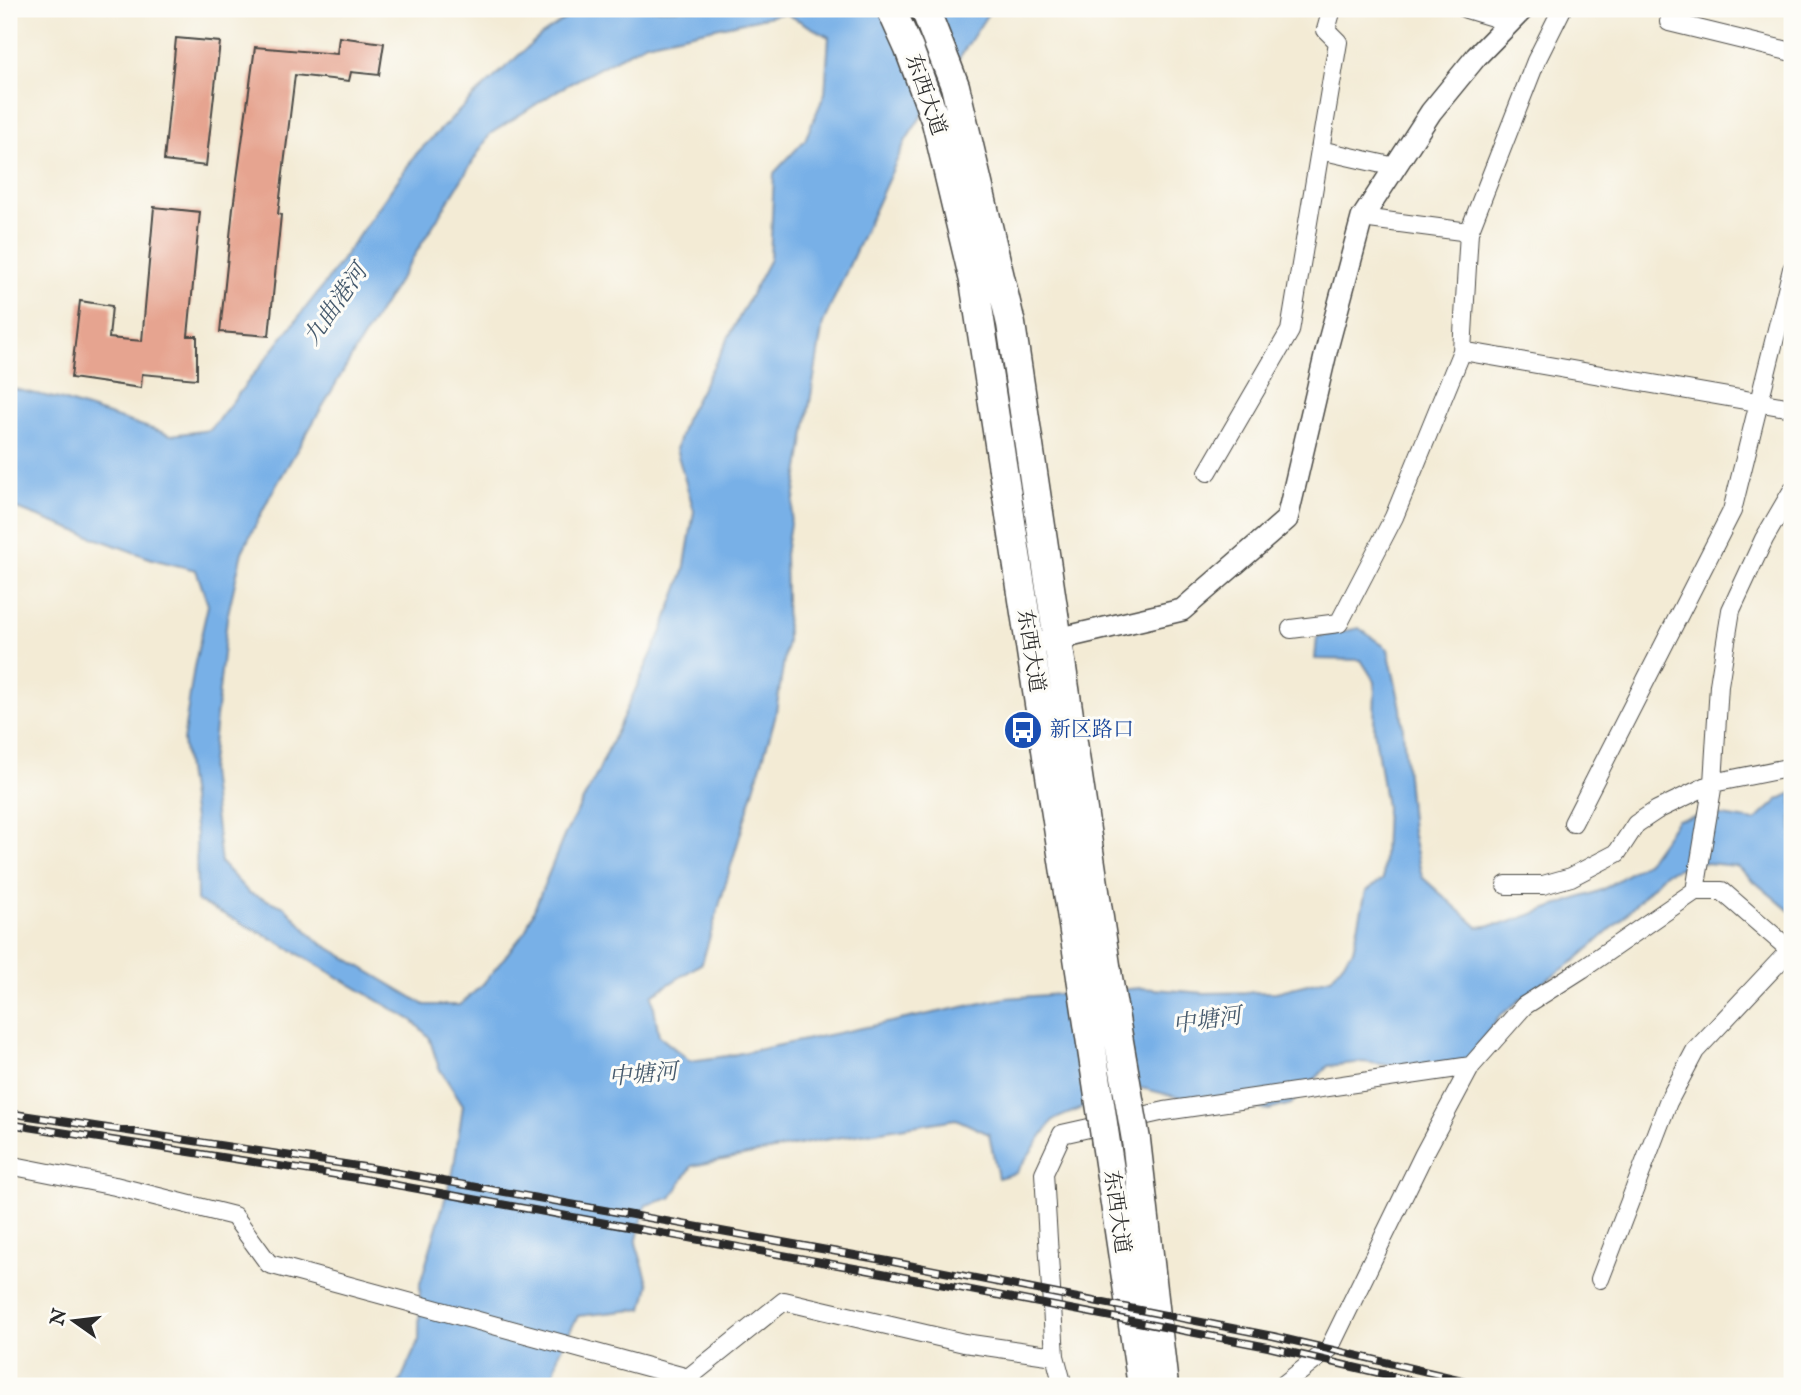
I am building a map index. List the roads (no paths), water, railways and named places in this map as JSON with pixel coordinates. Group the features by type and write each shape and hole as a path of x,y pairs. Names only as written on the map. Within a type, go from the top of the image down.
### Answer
{"main road":[{"name":"东西大道","path":"891,9 936,122 974,281 1029,646 1094,975 1136,1140 1164,1386"},
{"name":"东西大道","path":"925,9 955,86 1011,324 1058,640 1094,975 1106,1143 1142,1386"}],"street":[{"path":"1208,472 1290,331 1338,42 1326,30 1332,9"},
{"path":"1465,9 1516,15"},
{"path":"1291,629 1339,623 1394,517 1462,351 1469,232 1536,61 1562,9"},
{"path":"1029,646 1182,610 1287,519 1327,348 1362,218 1430,112 1516,15"},
{"path":"1669,22 1792,52"},
{"path":"1320,150 1395,167"},
{"path":"1362,218 1469,232"},
{"path":"1573,823 1732,511 1792,269"},
{"path":"1462,351 1792,408"},
{"path":"1282,1386 1329,1349 1424,1154 1471,1066 1524,1006 1582,969 1696,885 1713,783 1719,685 1731,610 1764,539 1792,491"},
{"path":"1506,885 1543,885 1571,877 1616,853 1636,824 1646,817 1713,783 1792,767"},
{"path":"1601,1279 1668,1102 1695,1051 1790,950 1723,891 1696,885"},
{"path":"1063,1386 1055,1356 1044,1173 1062,1134 1165,1111 1471,1066"},
{"path":"9,1165 115,1186 234,1216 269,1264 688,1378 784,1301 964,1343 1055,1356"}],"water":[{"path":"580,9 991,9 906,140 823,323 785,554 787,641 775,718 702,963 652,995 659,1036 690,1061 727,1056 1006,998 1142,988 1204,993 1276,992 1331,978 1353,950 1366,891 1383,879 1386,807 1374,729 1375,682 1361,660 1315,659 1317,637 1359,628 1388,649 1401,708 1412,831 1422,877 1478,927 1507,923 1602,890 1647,862 1677,820 1709,814 1755,821 1779,799 1792,793 1792,913 1736,866 1696,862 1665,873 1620,921 1576,960 1500,1016 1463,1065 1429,1070 1363,1062 1328,1066 1291,1104 1269,1110 1189,1100 1134,1086 1053,1120 1016,1173 998,1178 989,1134 956,1119 818,1141 692,1166 671,1198 646,1205 636,1243 649,1285 643,1309 578,1316 559,1352 551,1386 398,1386 419,1340 420,1284 453,1172 463,1105 439,1068 429,1037 413,1021 271,938 197,901 196,834 183,741 194,667 208,605 196,570 152,559 9,506 9,388 59,399 171,435 210,430 326,282 417,153 540,36","holes":["785,13 829,37 825,93 805,140 774,173 770,259 685,420 676,449 694,511 684,571 662,631 597,774 564,836 525,932 483,984 460,1005 425,1005 316,940 285,907 249,893 221,863 210,772 227,618 242,552 270,496 358,346 490,134 560,89 646,43"]}],"railway":[{"path":"9,1113 371,1168 888,1261 1273,1336 1488,1386"},
{"path":"9,1124 363,1179 882,1273 1268,1347 1434,1386"}],"place":[{"name":"新区路口","path":"1023,730"}],"water label":[{"name":"九曲港河","path":"336,305"},
{"name":"中塘河","path":"1207,1021"},
{"name":"中塘河","path":"643,1075"}]}
